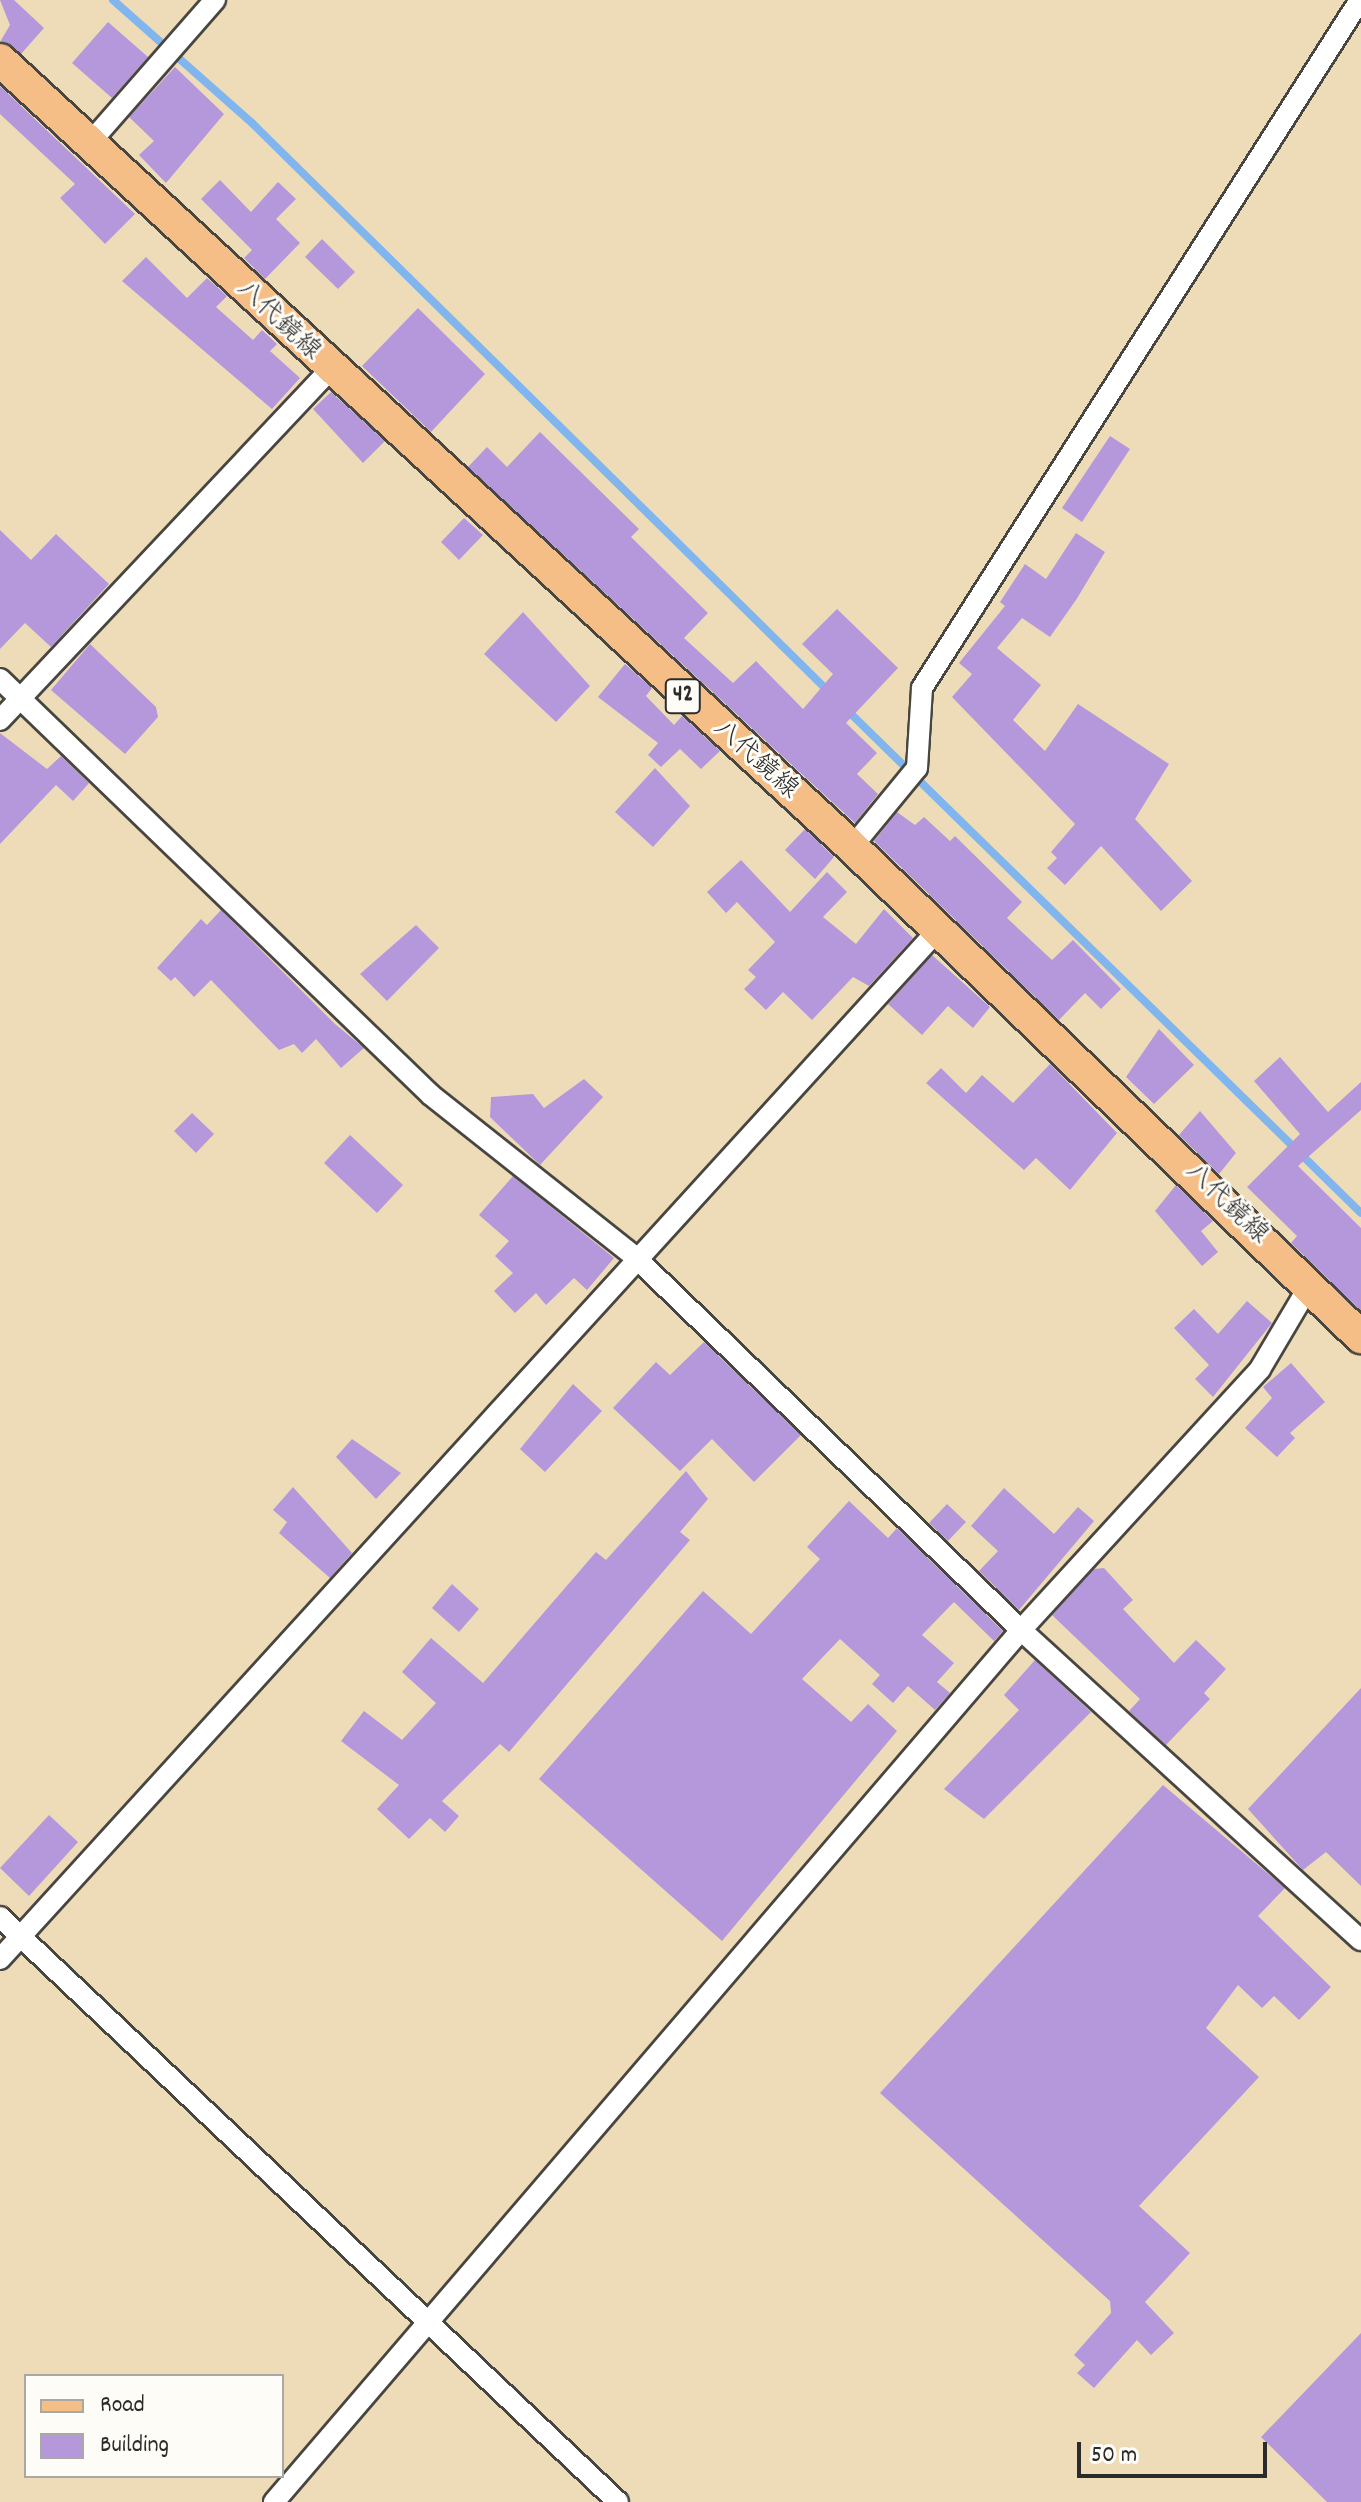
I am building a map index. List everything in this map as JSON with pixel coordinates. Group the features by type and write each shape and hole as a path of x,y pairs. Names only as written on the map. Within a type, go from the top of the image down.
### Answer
{"main road":[{"name":"八代鏡線","path":"0,60 330,370 852,847 936,932 1361,1337"}],"street":[{"path":"88,145 215,0"},
{"path":"852,847 908,788 917,768 922,688 1360,0"},
{"path":"0,720 330,370"},
{"path":"0,679 431,1095 634,1256 1021,1630 1361,1940"},
{"path":"0,1959 634,1256 936,932"},
{"path":"274,2502 1021,1630 1260,1369 1309,1286"},
{"path":"0,1917 618,2502"}],"building":[{"path":"0,0 14,0 44,28 21,54 0,42 10,25"},
{"path":"108,22 148,57 112,98 72,63"},
{"path":"175,67 224,114 166,183 139,155 154,141 129,117"},
{"path":"0,86 135,214 105,244 60,198 75,184 0,114"},
{"path":"220,180 251,212 278,182 296,199 276,219 300,243 265,279 244,258 252,250 201,199"},
{"path":"322,239 355,272 338,289 305,257"},
{"path":"146,257 187,298 207,278 227,296 216,307 253,340 262,330 277,344 270,351 300,378 272,409 122,281"},
{"path":"418,308 485,374 431,432 362,366"},
{"path":"331,392 385,441 363,463 313,409"},
{"path":"540,432 639,529 631,537 708,613 684,638 733,683 756,661 803,709 833,674 802,644 837,609 898,668 846,723 877,753 857,774 878,794 855,823 468,467 487,447 507,467"},
{"path":"1110,436 1130,449 1082,522 1062,508"},
{"path":"464,518 483,535 459,560 441,542"},
{"path":"0,530 31,560 56,534 109,584 51,647 25,623 0,649"},
{"path":"1076,533 1105,552 1076,600 1050,637 1022,618 997,648 1041,685 1013,720 1045,751 1078,704 1169,764 1135,819 1192,881 1161,911 1101,846 1065,885 1047,868 1057,858 1051,852 1075,824 952,697 972,674 959,663 1005,606 1000,602 1025,564 1046,579"},
{"path":"523,612 590,686 556,722 484,654"},
{"path":"90,644 156,707 158,717 125,754 51,690"},
{"path":"625,664 652,688 646,696 674,725 682,716 720,751 701,769 680,749 661,767 648,755 658,743 598,697"},
{"path":"0,733 47,769 61,756 89,783 73,801 56,785 0,844"},
{"path":"655,768 690,806 653,847 615,812"},
{"path":"897,812 915,825 924,817 950,841 955,836 1022,902 1007,918 1052,960 1073,940 1121,989 1101,1009 1085,993 1059,1020 874,841"},
{"path":"805,829 834,857 815,879 785,850"},
{"path":"741,860 790,912 827,872 847,892 823,917 856,944 884,909 913,938 869,986 853,977 812,1020 783,992 766,1010 744,989 756,977 748,970 775,942 737,902 726,913 707,892"},
{"path":"221,910 335,1024 364,1048 341,1068 316,1039 302,1053 294,1044 279,1050 211,980 194,997 175,977 171,981 157,968 201,919 207,925"},
{"path":"416,925 439,948 387,1001 360,974"},
{"path":"932,955 990,1007 973,1028 948,1006 922,1035 888,1004"},
{"path":"1159,1029 1194,1065 1154,1104 1126,1077"},
{"path":"1280,1057 1328,1112 1361,1082 1361,1110 1298,1166 1361,1228 1361,1311 1291,1243 1297,1236 1247,1187 1300,1134 1254,1081"},
{"path":"1050,1064 1117,1133 1070,1190 1036,1158 1024,1170 926,1083 941,1068 966,1093 982,1075 1013,1103"},
{"path":"584,1079 603,1097 540,1165 490,1117 491,1097 533,1094 544,1108"},
{"path":"1200,1111 1236,1153 1219,1174 1179,1135"},
{"path":"192,1113 214,1134 196,1153 174,1131"},
{"path":"350,1135 403,1185 377,1213 324,1163"},
{"path":"513,1176 614,1258 587,1290 574,1278 546,1305 536,1293 515,1313 494,1291 513,1273 495,1256 509,1241 479,1215"},
{"path":"1176,1185 1213,1221 1201,1231 1218,1252 1202,1266 1155,1211"},
{"path":"1247,1301 1272,1323 1213,1397 1195,1379 1209,1365 1174,1328 1194,1309 1218,1334"},
{"path":"704,1342 801,1435 754,1482 712,1439 680,1471 613,1408 656,1362 670,1375"},
{"path":"1291,1363 1325,1402 1290,1433 1295,1438 1277,1457 1245,1428 1272,1398 1263,1387"},
{"path":"573,1384 602,1411 545,1472 520,1449"},
{"path":"352,1439 401,1473 376,1499 336,1457"},
{"path":"686,1471 708,1499 680,1532 690,1540 509,1752 500,1744 442,1801 459,1816 445,1832 430,1818 409,1839 377,1809 399,1785 341,1741 364,1711 402,1740 436,1703 402,1672 431,1638 483,1683 596,1552 606,1560"},
{"path":"293,1487 352,1553 330,1578 279,1533 287,1522 273,1510"},
{"path":"1004,1488 1054,1534 1078,1507 1094,1521 1019,1610 979,1571 998,1551 971,1526"},
{"path":"849,1501 888,1538 897,1528 1003,1631 994,1641 954,1602 922,1635 954,1663 937,1682 950,1693 935,1710 908,1686 893,1703 872,1684 880,1675 840,1639 802,1679 851,1722 868,1704 897,1731 722,1941 539,1779 703,1591 751,1634 820,1559 807,1547"},
{"path":"947,1504 966,1522 948,1541 929,1523"},
{"path":"1104,1568 1133,1600 1123,1609 1174,1663 1196,1640 1226,1669 1204,1693 1210,1699 1166,1745 1129,1711 1140,1699 1052,1615 1094,1569"},
{"path":"452,1584 479,1609 459,1632 432,1608"},
{"path":"1035,1660 1091,1712 984,1819 944,1789 1019,1710 1004,1695"},
{"path":"1361,1688 1361,1886 1326,1852 1303,1870 1248,1809"},
{"path":"1163,1785 1285,1888 1258,1916 1331,1987 1299,2020 1274,1996 1262,2008 1238,1985 1206,2028 1259,2077 1139,2206 1190,2253 1145,2302 1174,2333 1151,2355 1137,2340 1094,2388 1077,2373 1085,2365 1074,2355 1111,2313 1110,2301 880,2093"},
{"path":"49,1815 78,1842 29,1896 0,1868"},
{"path":"1361,2333 1361,2502 1327,2502 1261,2437"}],"waterway":[{"path":"113,0 252,123 829,692"},
{"path":"847,710 1361,1213"}]}
